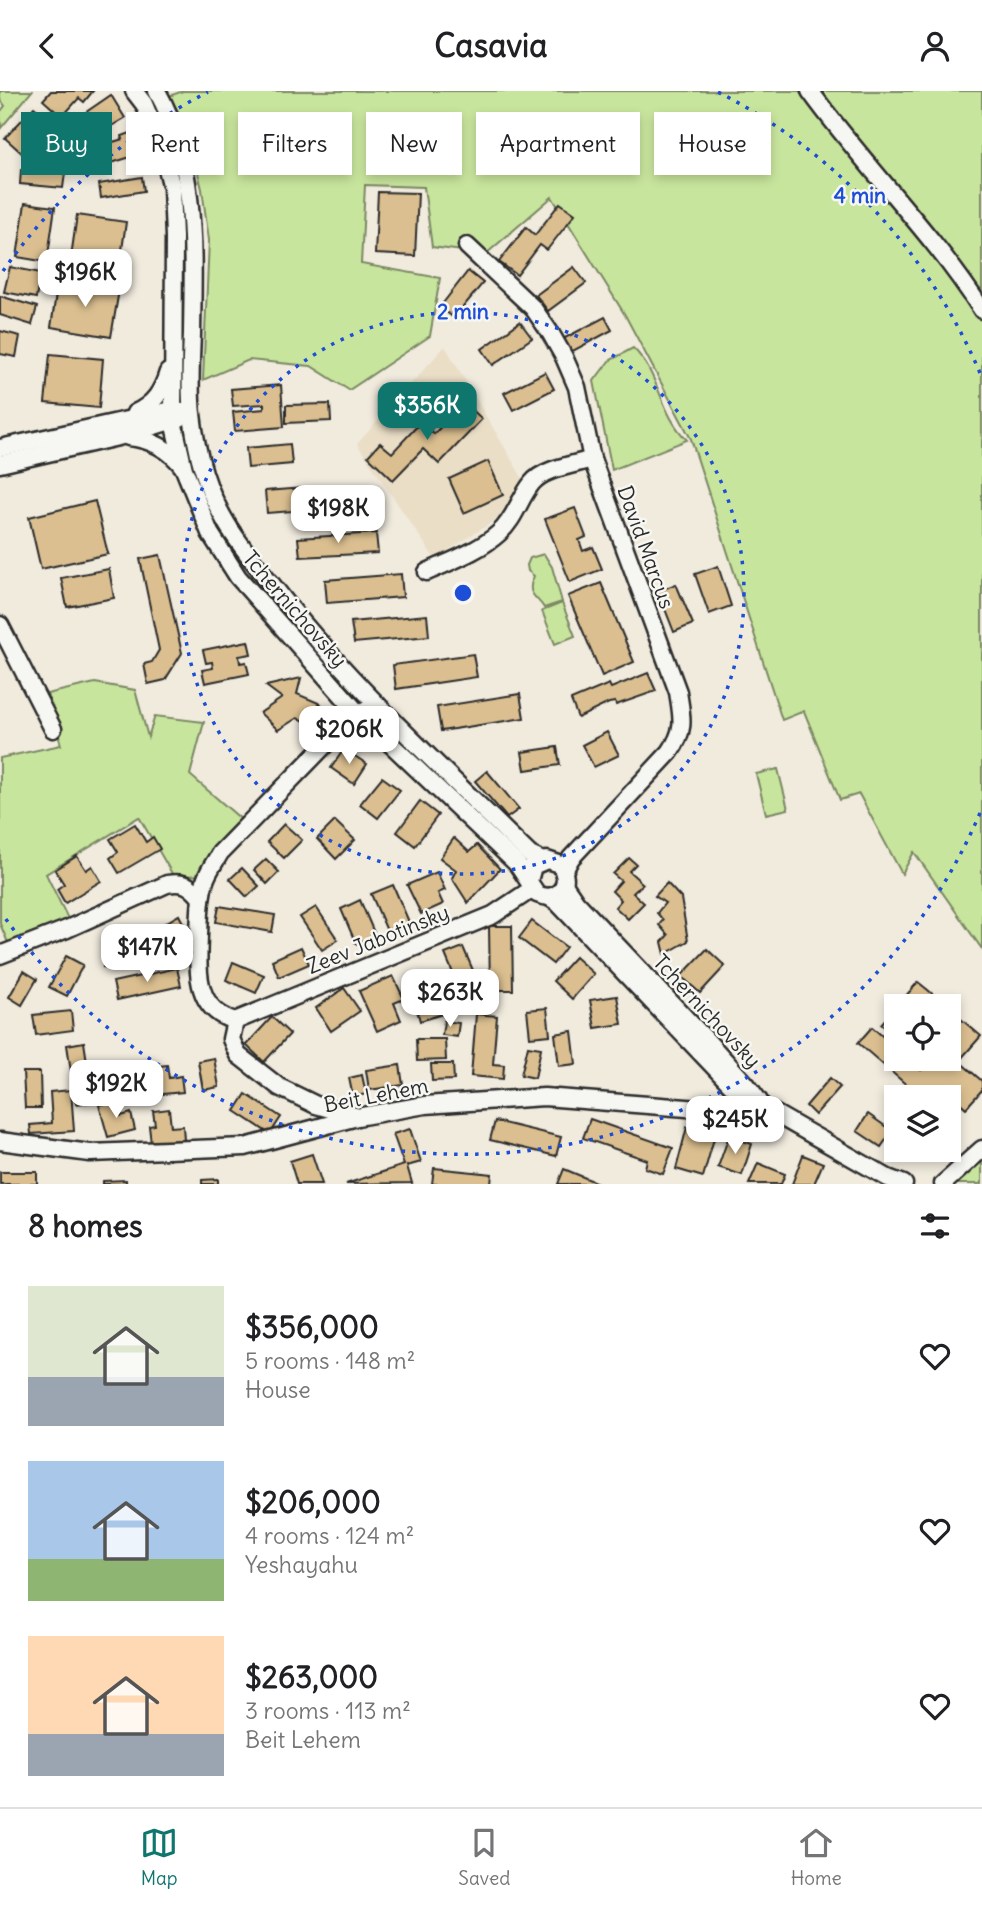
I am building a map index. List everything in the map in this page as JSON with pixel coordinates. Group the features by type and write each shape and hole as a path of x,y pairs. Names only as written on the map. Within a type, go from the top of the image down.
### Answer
{"street":[{"name":"Tchernichovsky","path":"134,91 144,104 160,142 172,188 172,416 184,469 210,533 238,577 357,712 517,865 537,894 557,902 739,1093 890,1181 904,1184"},
{"name":"Tchernichovsky","path":"157,91 176,138 190,211 193,281 191,412 194,433 206,476 227,525 321,645 383,711 530,855 560,867 576,902 740,1077 760,1104"},
{"path":"810,91 841,134 927,237 982,310"},
{"name":"David Marcus","path":"467,246 533,308 551,334 577,387 592,459 678,692 683,720 680,737 670,752 560,867"},
{"path":"113,431 154,401 162,389 172,356"},
{"path":"0,464 113,431 191,412"},
{"path":"0,448 113,431 155,443 174,456 184,469"},
{"path":"17,445 23,448 28,458"},
{"path":"427,572 497,535 512,519 528,488 537,478 592,459"},
{"path":"0,625 53,729"},
{"path":"357,1117 316,1105 279,1087 238,1055 231,1039 235,1021 222,1017 207,1002 198,977 201,898 205,879 220,853 357,712 372,709 383,711"},
{"path":"530,885 530,871 560,867 558,894 549,897"},
{"path":"0,955 67,929 167,884 181,882 191,886 201,898"},
{"name":"Zeev Jabotinsky","path":"235,1021 493,915 530,885"},
{"name":"Beit Lehem","path":"0,1141 90,1153 245,1147 357,1117 425,1105 544,1097 726,1111 748,1110 760,1104"},
{"path":"943,1184 982,1149"}],"shaded area":[{"path":"445,346 526,484 511,510 435,559 357,444"}],"green space":[{"path":"0,91 32,91 1,128 0,112 5,106 0,99"},
{"path":"183,91 982,91 982,949 914,852 902,874 859,794 840,800 804,711 782,720 691,439 625,315 552,197 486,254 432,247 424,187 365,185 361,264 440,278 430,336 349,390 311,366 249,360 203,380 209,240 198,175 224,175 224,112 178,112 169,96"},
{"path":"633,348 649,369 671,417 687,440 612,470 594,381 609,361"},
{"path":"544,554 552,567 562,602 544,608 531,591 534,576 528,571 527,565 530,558"},
{"path":"562,603 575,636 555,644 542,611"},
{"path":"95,683 135,690 148,737 155,716 204,722 190,775 243,821 200,875 174,877 139,817 46,874 70,923 9,945 0,924 0,758 61,745 47,694"},
{"path":"778,769 788,809 766,814 756,774"},
{"path":"982,1156 982,1184 950,1184"}],"building":[{"path":"51,91 93,91 84,102 79,98 66,112 56,112 43,100"},
{"path":"111,95 125,118 112,126 112,112 86,112"},
{"path":"21,121 21,152 5,138"},
{"path":"126,135 126,158 112,163 112,142 123,139 122,136"},
{"path":"21,169 21,175 65,175 63,188 20,184"},
{"path":"142,177 144,191 101,198 99,184"},
{"path":"378,192 418,193 415,256 375,254"},
{"path":"25,203 55,207 47,262 17,257"},
{"path":"560,203 575,214 547,250 540,245 517,275 499,262 526,227 535,235"},
{"path":"77,215 126,222 119,271 70,264"},
{"path":"10,267 41,273 36,298 4,292"},
{"path":"574,267 586,283 548,311 536,295"},
{"path":"468,271 483,283 454,318 440,307"},
{"path":"58,281 119,290 111,337 51,327"},
{"path":"0,296 37,307 32,325 0,315"},
{"path":"605,317 612,330 571,352 563,339"},
{"path":"520,322 532,338 493,365 482,349"},
{"path":"0,331 20,336 16,357 0,354"},
{"path":"50,354 103,359 99,408 45,403"},
{"path":"545,372 554,389 513,410 504,393"},
{"path":"281,385 284,427 235,431 233,412 264,409 264,404 233,406 231,389"},
{"path":"442,386 457,400 430,430 414,416"},
{"path":"464,402 482,419 439,464 423,449 393,480 368,456 380,443 392,453 421,422 434,434"},
{"path":"330,404 331,421 286,423 286,405"},
{"path":"290,444 292,464 248,468 246,448"},
{"path":"488,461 503,495 464,513 449,479"},
{"path":"344,485 346,507 267,513 265,491"},
{"path":"95,501 108,554 41,569 29,517"},
{"path":"575,508 586,537 579,540 583,551 593,547 602,569 570,582 545,519"},
{"path":"376,533 378,553 300,557 298,538"},
{"path":"160,555 182,653 165,680 148,684 144,664 152,662 159,650 140,559"},
{"path":"718,566 731,606 709,614 695,574"},
{"path":"109,569 114,598 67,607 61,578"},
{"path":"401,574 403,597 327,603 325,580"},
{"path":"601,583 634,662 602,676 568,596"},
{"path":"676,584 693,624 674,632 658,591"},
{"path":"427,615 429,636 354,643 351,622"},
{"path":"248,641 251,654 239,656 240,663 246,662 249,674 205,683 202,670 213,668 212,662 206,663 203,650"},
{"path":"473,654 477,677 396,689 393,665"},
{"path":"648,673 656,691 616,705 615,702 609,703 578,718 571,700 609,684 611,688"},
{"path":"301,678 297,694 321,704 313,724 297,718 278,730 260,713 282,698 266,686"},
{"path":"520,694 524,718 441,731 437,707"},
{"path":"607,732 619,755 594,767 582,745"},
{"path":"557,747 560,765 525,770 522,752"},
{"path":"344,749 367,764 354,784 331,768"},
{"path":"487,771 519,809 507,818 475,781"},
{"path":"382,777 400,790 378,818 360,804"},
{"path":"420,801 438,815 415,846 397,832"},
{"path":"335,821 355,840 336,859 317,839"},
{"path":"135,824 146,842 153,837 160,849 119,873 110,858 118,852 110,839"},
{"path":"284,824 302,840 284,858 267,842"},
{"path":"454,838 469,852 477,845 500,869 468,903 452,878 456,870 440,858"},
{"path":"77,856 86,870 92,866 101,881 65,903 57,889 64,884 55,870"},
{"path":"629,858 636,864 629,871 643,884 633,893 644,903 628,919 615,907 621,900 612,891 621,881 613,874"},
{"path":"266,859 279,872 267,884 254,870"},
{"path":"242,868 259,886 247,897 230,879"},
{"path":"437,872 445,890 438,893 443,904 421,914 407,885"},
{"path":"667,883 681,898 688,941 665,954 662,942 668,935 659,925 663,920 657,913 665,903 655,896"},
{"path":"393,885 409,922 387,931 371,894"},
{"path":"360,900 375,935 356,944 341,909"},
{"path":"219,906 275,915 272,932 216,922"},
{"path":"316,907 338,940 322,950 300,917"},
{"path":"179,915 191,938 168,951 155,929"},
{"path":"532,921 566,947 553,964 519,938"},
{"path":"489,926 512,926 513,990 490,990"},
{"path":"108,928 130,931 125,969 103,967"},
{"path":"301,947 309,964 279,977 272,960"},
{"path":"463,947 478,982 460,990 445,954"},
{"path":"707,949 725,966 700,993 681,976"},
{"path":"66,956 83,965 67,996 49,987"},
{"path":"575,957 594,974 572,999 553,981"},
{"path":"233,962 264,975 256,993 226,980"},
{"path":"177,968 181,986 117,1000 113,982"},
{"path":"24,971 37,979 22,1005 9,997"},
{"path":"393,976 404,999 394,1003 401,1020 377,1031 359,991"},
{"path":"440,980 449,1012 420,1021 411,989"},
{"path":"918,982 932,994 908,994"},
{"path":"344,988 360,1011 331,1031 316,1008"},
{"path":"617,996 622,1024 595,1028 590,1000"},
{"path":"547,1008 550,1035 530,1037 527,1010"},
{"path":"71,1011 73,1030 36,1035 33,1015"},
{"path":"476,1014 497,1016 493,1064 504,1065 503,1079 471,1076"},
{"path":"272,1017 290,1034 264,1062 246,1045"},
{"path":"961,1019 981,1036 961,1059"},
{"path":"444,1021 459,1023 457,1037 442,1035"},
{"path":"872,1027 884,1038 884,1065 858,1043"},
{"path":"572,1031 576,1064 559,1066 555,1034"},
{"path":"416,1039 445,1039 446,1060 417,1061"},
{"path":"84,1042 93,1102 76,1104 67,1045"},
{"path":"528,1046 541,1048 535,1078 521,1075"},
{"path":"214,1058 219,1087 203,1090 198,1061"},
{"path":"961,1063 982,1081 982,1090 966,1108 961,1103 961,1085 907,1085 890,1071 961,1071"},
{"path":"431,1064 453,1064 454,1080 432,1081"},
{"path":"167,1065 169,1078 181,1076 183,1092 153,1095 150,1067"},
{"path":"400,1065 403,1085 369,1090 366,1070"},
{"path":"23,1072 40,1072 41,1108 25,1108"},
{"path":"362,1075 366,1094 353,1097 349,1078"},
{"path":"144,1078 149,1092 123,1102 117,1088"},
{"path":"830,1078 840,1087 815,1115 806,1106"},
{"path":"71,1090 74,1131 31,1134 30,1125 52,1123 50,1092"},
{"path":"246,1094 281,1117 270,1134 235,1111"},
{"path":"117,1101 121,1116 131,1113 135,1130 108,1137 99,1105"},
{"path":"169,1109 171,1127 183,1126 184,1140 151,1143 149,1126 155,1125 153,1111"},
{"path":"868,1114 884,1125 884,1143 881,1147 857,1131"},
{"path":"590,1119 673,1148 663,1174 645,1168 647,1160 583,1138"},
{"path":"495,1121 561,1137 556,1156 490,1140"},
{"path":"687,1127 715,1135 703,1177 676,1169"},
{"path":"410,1129 421,1162 407,1166 412,1183 346,1184 404,1165 393,1134"},
{"path":"729,1136 752,1144 742,1175 718,1167"},
{"path":"312,1154 322,1184 297,1184 290,1161"},
{"path":"803,1155 823,1163 814,1184 792,1184"},
{"path":"758,1163 785,1174 781,1184 749,1184"},
{"path":"434,1168 492,1174 491,1184 432,1184"},
{"path":"564,1169 600,1184 558,1184"},
{"path":"0,1172 37,1172 37,1184 0,1184"},
{"path":"218,1179 218,1184 202,1184 202,1180"},
{"path":"126,1180 126,1184 103,1184 103,1181"}]}
